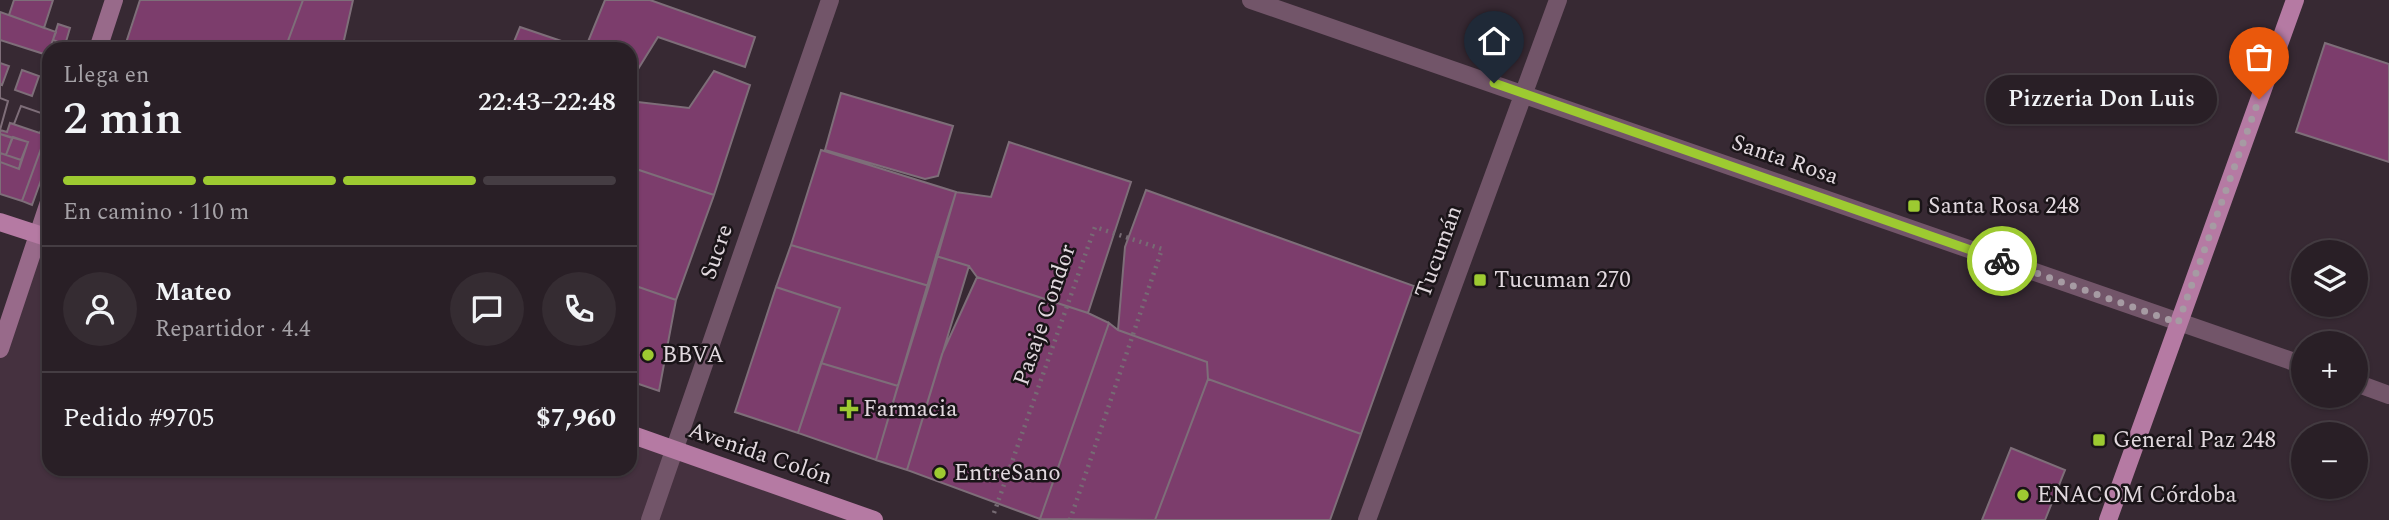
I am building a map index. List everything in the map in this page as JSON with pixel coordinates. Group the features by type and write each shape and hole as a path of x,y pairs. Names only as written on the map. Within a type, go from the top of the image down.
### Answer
{"main road":[{"path":"2108,520 2295,0"},
{"path":"0,222 42,235"},
{"name":"Avenida Colón","path":"637,436 874,520"}],"street":[{"path":"100,42 114,0"},
{"name":"Sucre","path":"650,520 830,0"},
{"name":"Santa Rosa","path":"1251,0 2291,361"},
{"name":"Tucumán","path":"1367,520 1558,0"},
{"path":"0,349 42,241"},
{"path":"2368,387 2389,395"}],"path":[{"name":"Pasaje Condor","path":"994,513 1095,227 1161,249 1070,520"}],"shaded area":[{"path":"38,235 42,236 42,476 637,476 637,443 858,520 0,520 0,349"}],"building":[{"path":"14,0 53,0 44,28 9,15"},
{"path":"140,0 303,0 288,42 126,42"},
{"path":"303,0 353,0 344,42 288,42"},
{"path":"605,0 650,0 755,37 745,67 658,37 637,71 637,42 588,42"},
{"path":"0,12 56,32 52,42 42,42 42,53 0,40"},
{"path":"58,24 70,28 66,42 53,40"},
{"path":"520,27 564,42 514,42"},
{"path":"0,40 42,53 42,113 21,106 14,124 10,123 7,132 0,130 8,101 0,98 0,84 2,85 9,66 0,63","holes":["22,70 39,76 32,96 15,90"]},
{"path":"0,40 42,53 42,113 21,106 14,124 10,123 7,132 0,130 8,101 0,98"},
{"path":"2325,43 2389,64 2389,162 2296,132"},
{"path":"714,71 750,85 714,195 637,169 637,103 689,108"},
{"path":"841,93 953,126 938,176 925,179 825,150"},
{"path":"10,123 42,134 42,146 22,201 0,194 0,162 19,169 28,142 0,134 0,130 7,132"},
{"path":"0,134 12,138 6,155 0,153"},
{"path":"13,137 28,142 21,160 6,155"},
{"path":"1009,142 1131,182 1088,313 977,277 969,266 936,256 956,192 991,197"},
{"path":"42,146 42,177 32,205 22,201"},
{"path":"821,150 956,192 929,286 791,245"},
{"path":"0,153 21,160 19,169 0,162"},
{"path":"637,169 714,195 676,300 637,286"},
{"path":"1146,190 1414,286 1361,434 1208,379 1207,362 1118,330 1125,247"},
{"path":"791,245 929,286 898,386 821,363 840,308 776,287"},
{"path":"936,256 969,266 907,470 876,460"},
{"path":"977,277 1088,313 1109,323 1040,519 907,470 942,354"},
{"name":"BBVA","path":"637,286 676,300 659,391 637,383"},
{"path":"776,287 840,308 798,433 735,412"},
{"path":"1109,323 1118,330 1207,362 1208,379 1155,520 1040,519"},
{"name":"Farmacia","path":"821,363 898,386 876,460 798,433"},
{"path":"1208,379 1361,434 1330,520 1155,520"},
{"name":"ENACOM Córdoba","path":"2011,448 2065,470 2045,520 1982,520"}],"way so far":[{"path":"2002,261 2178,323 2259,99"}],"place":[{"name":"Pizzeria Don Luis","path":"2259,99"},
{"name":"Santa Rosa 248","path":"1914,206"},
{"name":"Tucuman 270","path":"1480,280"},
{"name":"BBVA","path":"648,355"},
{"name":"Farmacia","path":"849,409"},
{"name":"General Paz 248","path":"2099,440"},
{"name":"EntreSano","path":"940,473"},
{"name":"ENACOM Córdoba","path":"2023,495"}],"route":[{"path":"1494,83 2002,261"}]}
